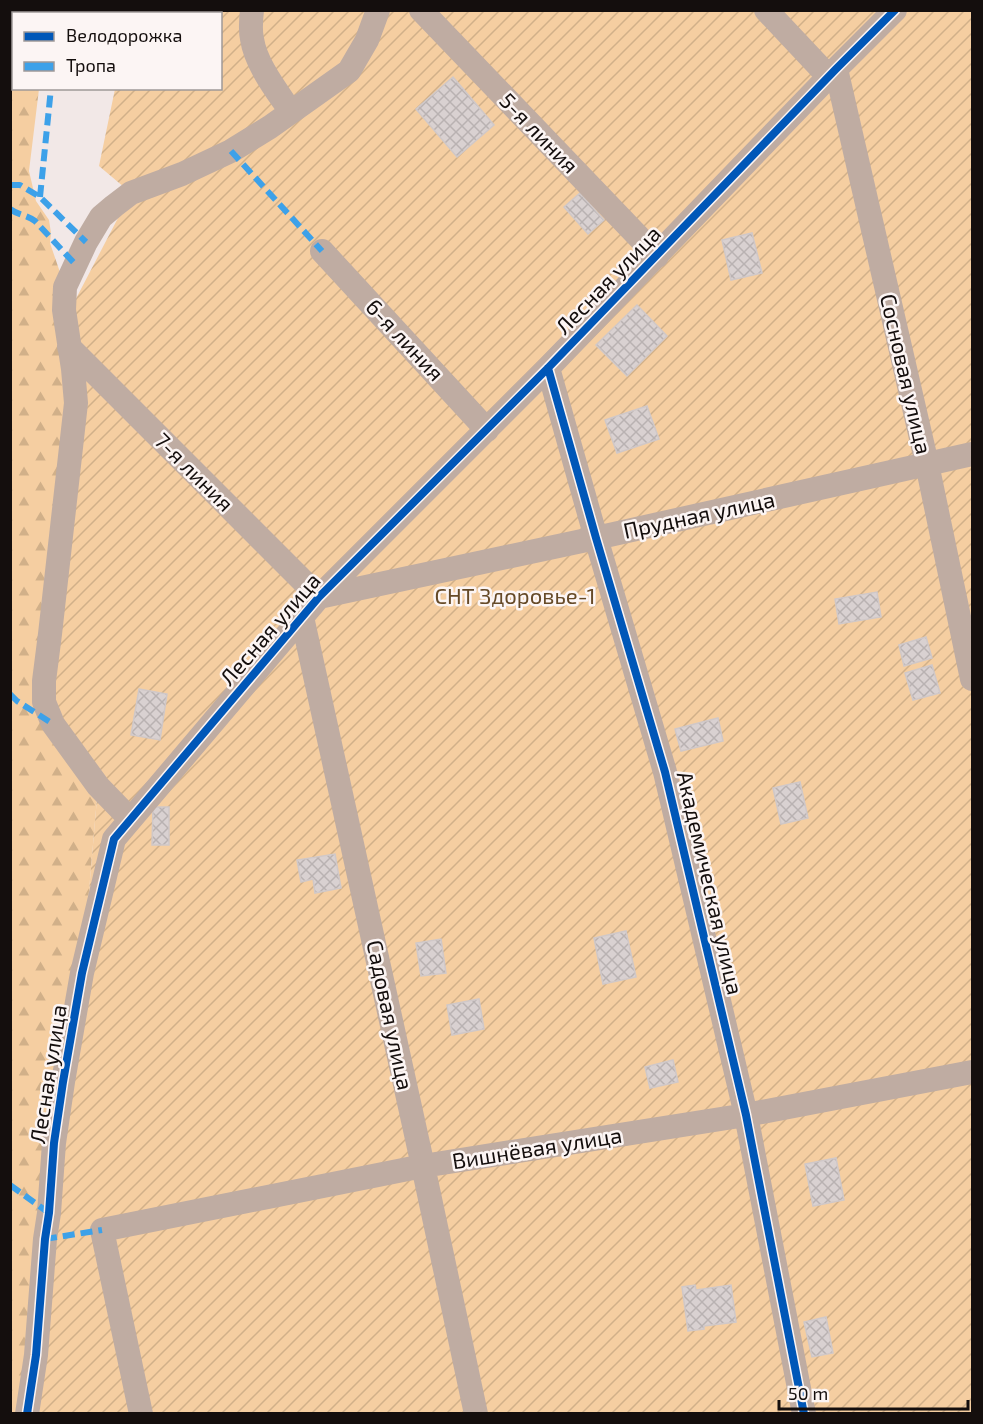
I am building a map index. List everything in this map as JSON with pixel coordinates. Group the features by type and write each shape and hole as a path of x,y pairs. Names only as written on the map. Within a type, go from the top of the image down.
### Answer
{"street":[{"path":"252,10 252,39 258,57 269,80 291,112"},
{"path":"130,819 98,786 53,724 44,702 44,681 76,403 64,310 64,287 86,242 101,218 114,206 131,193 215,160 270,127 349,71 367,40 378,10"},
{"name":"5-я линия","path":"421,10 657,256"},
{"path":"766,10 833,73"},
{"name":"Лесная улица","path":"27,1413 36,1355 54,1143 63,1082 82,973 114,839 320,597 548,368 895,10"},
{"name":"Сосновая улица","path":"833,73 927,464 972,679"},
{"name":"6-я линия","path":"322,251 487,430"},
{"name":"7-я линия","path":"69,347 320,597"},
{"name":"Академическая улица","path":"548,368 665,772 746,1116 804,1413"},
{"name":"Прудная улица","path":"320,597 972,454"},
{"name":"Садовая улица","path":"302,617 476,1413"},
{"name":"Вишнёвая улица","path":"141,1413 102,1230 423,1166 746,1116 972,1072"}],"green space":[{"path":"10,11 49,11 12,12 12,90 39,90 29,171 36,201 49,220 50,243 65,287 98,786 82,973 27,1414 10,1413"},
{"name":"СНТ Здоровье-1","path":"972,11 972,1413 27,1414 82,973 98,786 44,702 76,403 68,314 131,193 99,166 115,90 222,90 222,12 131,12"}],"building":[{"path":"453,77 494,125 457,157 416,109"},
{"path":"580,193 604,220 588,234 564,207"},
{"path":"752,233 762,273 731,280 722,240"},
{"path":"637,305 667,336 627,376 596,345"},
{"path":"647,406 659,439 617,453 605,420"},
{"path":"877,592 881,617 839,624 835,599"},
{"path":"926,637 932,658 904,666 899,645"},
{"path":"932,665 940,693 913,700 905,673"},
{"path":"139,689 167,694 160,740 131,735"},
{"path":"718,718 723,741 681,751 675,729"},
{"path":"800,782 808,818 781,824 773,788"},
{"path":"153,807 169,807 169,845 152,845"},
{"path":"335,854 341,888 315,893 313,879 301,882 297,860"},
{"path":"626,931 636,977 603,984 594,938"},
{"path":"441,939 446,973 421,976 416,943"},
{"path":"479,999 484,1029 452,1035 447,1005"},
{"path":"673,1060 678,1082 650,1088 645,1067"},
{"path":"836,1158 844,1200 813,1206 805,1164"},
{"path":"695,1285 696,1290 731,1285 736,1322 704,1326 704,1329 688,1331 682,1287"},
{"path":"826,1317 833,1353 812,1357 804,1322"}],"marked path":[{"path":"40,197 51,90"},
{"path":"231,151 322,251"},
{"path":"10,185 20,185 40,197 86,242"},
{"path":"10,209 35,221 75,264"},
{"path":"10,694 53,724"},
{"path":"10,1185 49,1213"},
{"path":"45,1239 102,1230"}],"cycle path":[{"path":"27,1414 36,1355 54,1143 63,1082 82,973 114,839 319,597 548,368 895,10"},
{"path":"548,368 665,772 746,1115 804,1414"}]}
